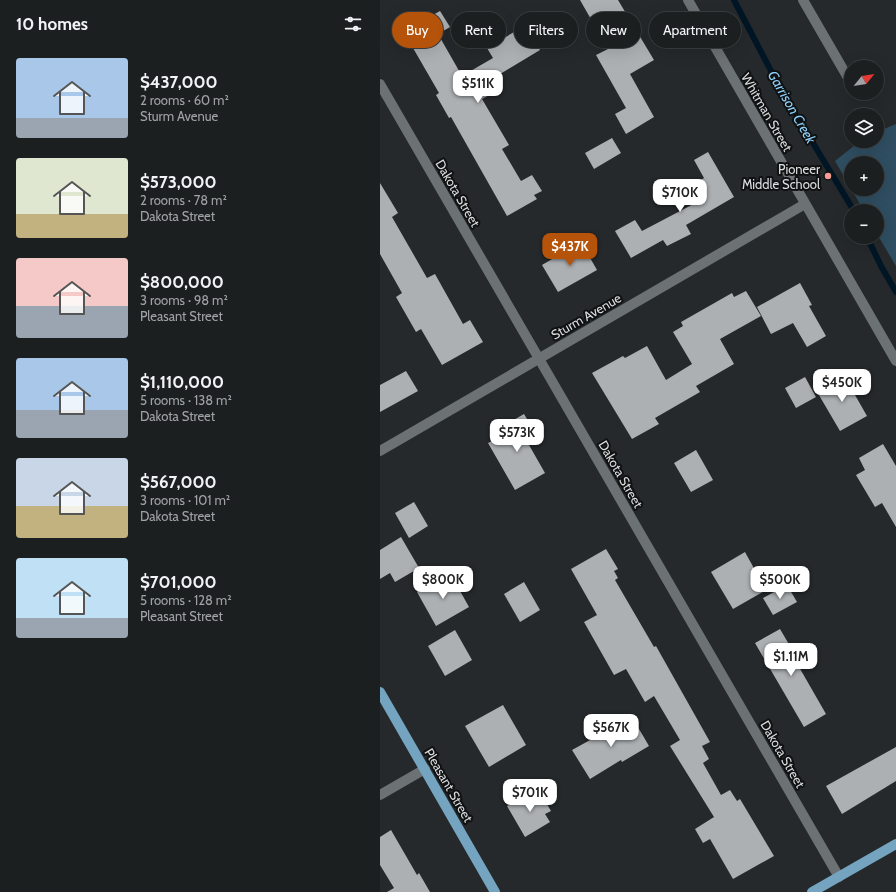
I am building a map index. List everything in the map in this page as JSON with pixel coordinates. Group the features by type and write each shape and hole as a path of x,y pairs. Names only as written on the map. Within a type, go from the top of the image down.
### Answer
{"main road":[{"name":"Pleasant Street","path":"380,692 496,892"},
{"path":"812,892 896,844"}],"street":[{"name":"Whitman Street","path":"688,0 896,361"},
{"path":"803,0 844,71"},
{"name":"Dakota Street","path":"380,84 839,877"},
{"name":"Sturm Avenue","path":"380,451 806,204"},
{"path":"380,795 424,769"}],"shaded area":[{"path":"896,124 896,266 883,244 884,204 860,204 855,196 884,196 884,156 844,156 844,177 835,161 851,148 884,148 884,129"}],"building":[{"path":"580,0 618,0 625,12 587,12"},
{"path":"443,16 450,27 443,31"},
{"path":"514,32 514,48 539,48 540,50 487,82 493,93 482,99 509,145 502,149 521,181 532,175 542,191 534,195 537,199 507,216 451,117 449,118 436,95 439,93 413,48 443,48 443,43 462,76 493,58 487,48 506,48 506,37"},
{"path":"641,38 654,60 630,74 654,117 626,134 615,114 626,108 596,55 608,49 641,48"},
{"path":"612,138 621,153 594,169 585,153"},
{"path":"708,152 734,197 686,225 691,234 667,246 663,240 631,258 615,231 635,220 642,231 703,199 695,184 704,178 694,160"},
{"path":"380,183 398,213 392,217 427,278 435,274 463,324 470,320 483,342 442,365 421,329 416,332 396,297 402,293 380,254"},
{"path":"581,242 597,270 558,292 542,265"},
{"path":"800,283 812,305 809,306 826,336 807,347 793,323 771,334 757,307"},
{"path":"746,291 761,316 720,339 734,364 696,386 700,392 655,418 659,424 632,439 592,373 623,356 625,358 647,346 666,380 692,364 673,332 683,326 681,322 732,293 734,297"},
{"path":"406,371 418,391 380,412 380,385"},
{"path":"843,374 867,416 840,431 816,390"},
{"path":"805,377 816,397 796,408 785,388"},
{"path":"524,414 535,432 525,438 545,473 515,490 488,443 509,432 505,425"},
{"path":"883,444 896,466 896,527 882,503 875,507 856,475 865,470 859,458"},
{"path":"696,450 713,480 691,492 674,463"},
{"path":"414,502 428,526 409,538 395,513"},
{"path":"401,537 419,568 395,582 390,573 380,579 380,550"},
{"path":"606,549 618,569 614,571 618,578 615,580 654,647 656,646 710,742 702,746 709,759 703,763 721,795 730,790 737,801 740,799 774,856 733,879 710,839 703,843 695,829 714,817 670,746 680,740 654,696 645,702 626,669 614,675 584,622 597,615 571,569"},
{"path":"745,552 766,590 733,609 711,572"},
{"path":"450,573 469,607 436,626 417,592"},
{"path":"524,582 540,610 520,622 504,594"},
{"path":"787,585 797,602 773,615 763,598"},
{"path":"780,629 797,658 795,660 826,714 804,727 755,643"},
{"path":"455,630 472,660 445,676 428,646"},
{"path":"503,705 526,745 489,767 465,726"},
{"path":"632,717 649,746 622,762 621,760 590,779 572,750"},
{"path":"896,747 896,781 842,814 826,786"},
{"path":"538,789 551,811 545,814 550,822 525,837 507,806"},
{"path":"391,830 417,875 419,873 430,892 387,892 394,888 380,865 380,837"}],"waterway":[{"name":"Garrison Creek","path":"734,0 781,90 850,204"},
{"name":"Garrison Creek","path":"870,244 896,292"}],"place":[{"name":"Pioneer Middle School","path":"828,176"}]}
